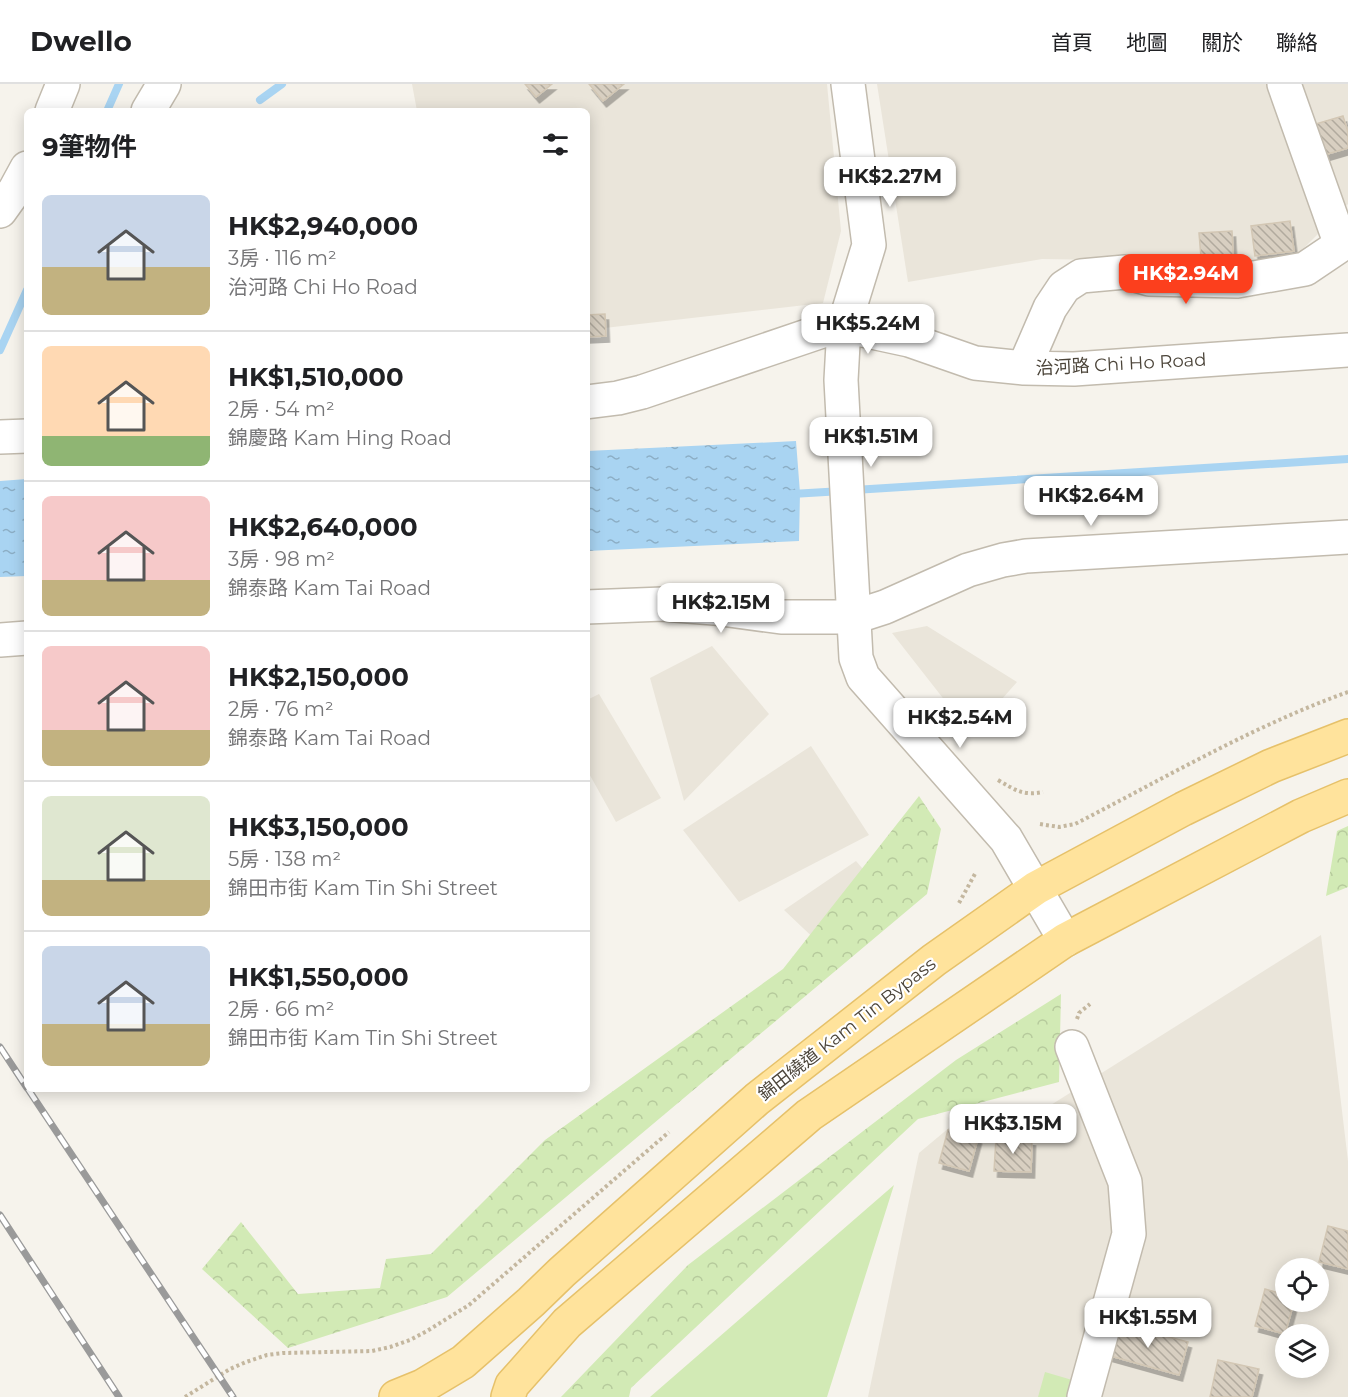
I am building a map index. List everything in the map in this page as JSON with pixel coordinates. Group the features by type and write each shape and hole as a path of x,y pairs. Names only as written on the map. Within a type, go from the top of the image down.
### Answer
{"main road":[{"name":"錦田繞道 Kam Tin Bypass","path":"396,1397 423,1386 462,1362 757,1099 934,960 1036,888 1182,809 1271,766 1348,736"},
{"path":"508,1397 512,1385 567,1323 809,1115 1065,940 1301,816 1348,795"}],"street":[{"path":"53,108 63,84"},
{"path":"150,108 164,84"},
{"path":"848,84 869,245 844,326 841,380 856,658 863,677 1006,838 1065,940"},
{"path":"1024,368 1050,308 1064,287 1081,276 1125,272 1149,279 1237,281 1305,269 1345,243 1284,84"},
{"path":"0,211 24,174"},
{"name":"治河路 Chi Ho Road","path":"590,402 642,392 828,329 844,326 909,340 975,363 1024,368 1074,369 1348,350"},
{"path":"0,437 24,435"},
{"path":"590,607 663,604 781,617 854,617 885,607 968,570 1026,556 1348,537"},
{"path":"0,640 24,638"},
{"path":"1072,1047 1125,1182 1129,1234 1084,1397"}],"path":[{"path":"1040,824 1059,827 1075,824 1232,743 1307,707 1348,692"},
{"path":"992,777 1019,792 1033,794 1043,792"},
{"path":"958,906 976,872"},
{"path":"185,1397 230,1370 267,1355 372,1351 410,1340 427,1331 469,1305 672,1130"}],"shaded area":[{"path":"412,84 827,84 841,231 823,303 590,330 590,108 416,108"},
{"path":"877,84 1348,84 1348,204 1289,263 1042,259 908,282"},
{"path":"927,626 1017,682 971,734 892,633"},
{"path":"712,646 769,714 684,801 650,678"},
{"path":"599,694 661,798 616,822 590,775 590,698"},
{"path":"811,746 869,835 739,902 683,830"},
{"path":"856,861 889,899 822,946 784,910"},
{"path":"1321,935 1348,1161 1348,1397 868,1397 919,1153 956,1122 1027,1120"}],"green space":[{"path":"919,796 941,829 927,894 447,1297 288,1348 202,1269 241,1222 298,1294 380,1288 386,1259 431,1254 545,1140 783,969"},
{"path":"1348,826 1348,887 1326,896 1337,831"},
{"path":"1061,994 1059,1082 918,1119 631,1388 629,1397 561,1397 688,1265 956,1060"},
{"path":"894,1185 827,1397 650,1397"},
{"path":"1045,1372 1079,1382 1074,1397 1038,1397"}],"water":[{"path":"796,441 800,493 799,541 590,551 590,451"},
{"path":"24,479 24,576 0,577 0,481"}],"building":[{"path":"525,84 552,84 536,97"},
{"path":"589,84 624,84 603,101"},
{"path":"1343,116 1348,132 1348,148 1317,157 1309,126"},
{"path":"1290,221 1294,251 1255,256 1251,226"},
{"path":"1232,231 1234,268 1202,270 1199,233"},
{"path":"605,314 606,336 590,337 590,315"},
{"path":"948,1130 978,1138 969,1171 939,1163"},
{"path":"996,1138 1032,1140 1031,1172 994,1171"},
{"path":"1328,1226 1348,1231 1348,1269 1329,1264 1329,1258 1320,1258"},
{"path":"1265,1289 1275,1292 1275,1312 1291,1312 1288,1324 1275,1324 1275,1331 1255,1326"},
{"path":"1116,1323 1188,1342 1179,1375 1107,1355"},
{"path":"1218,1360 1259,1369 1252,1397 1210,1397"}],"waterway":[{"path":"108,108 119,84"},
{"path":"260,100 282,84"},
{"path":"0,350 24,297"},
{"path":"854,490 1348,459"},
{"path":"792,494 842,491"}],"railway":[{"path":"0,1047 24,1083"},
{"path":"30,1092 233,1397"},
{"path":"0,1215 119,1397"}]}
